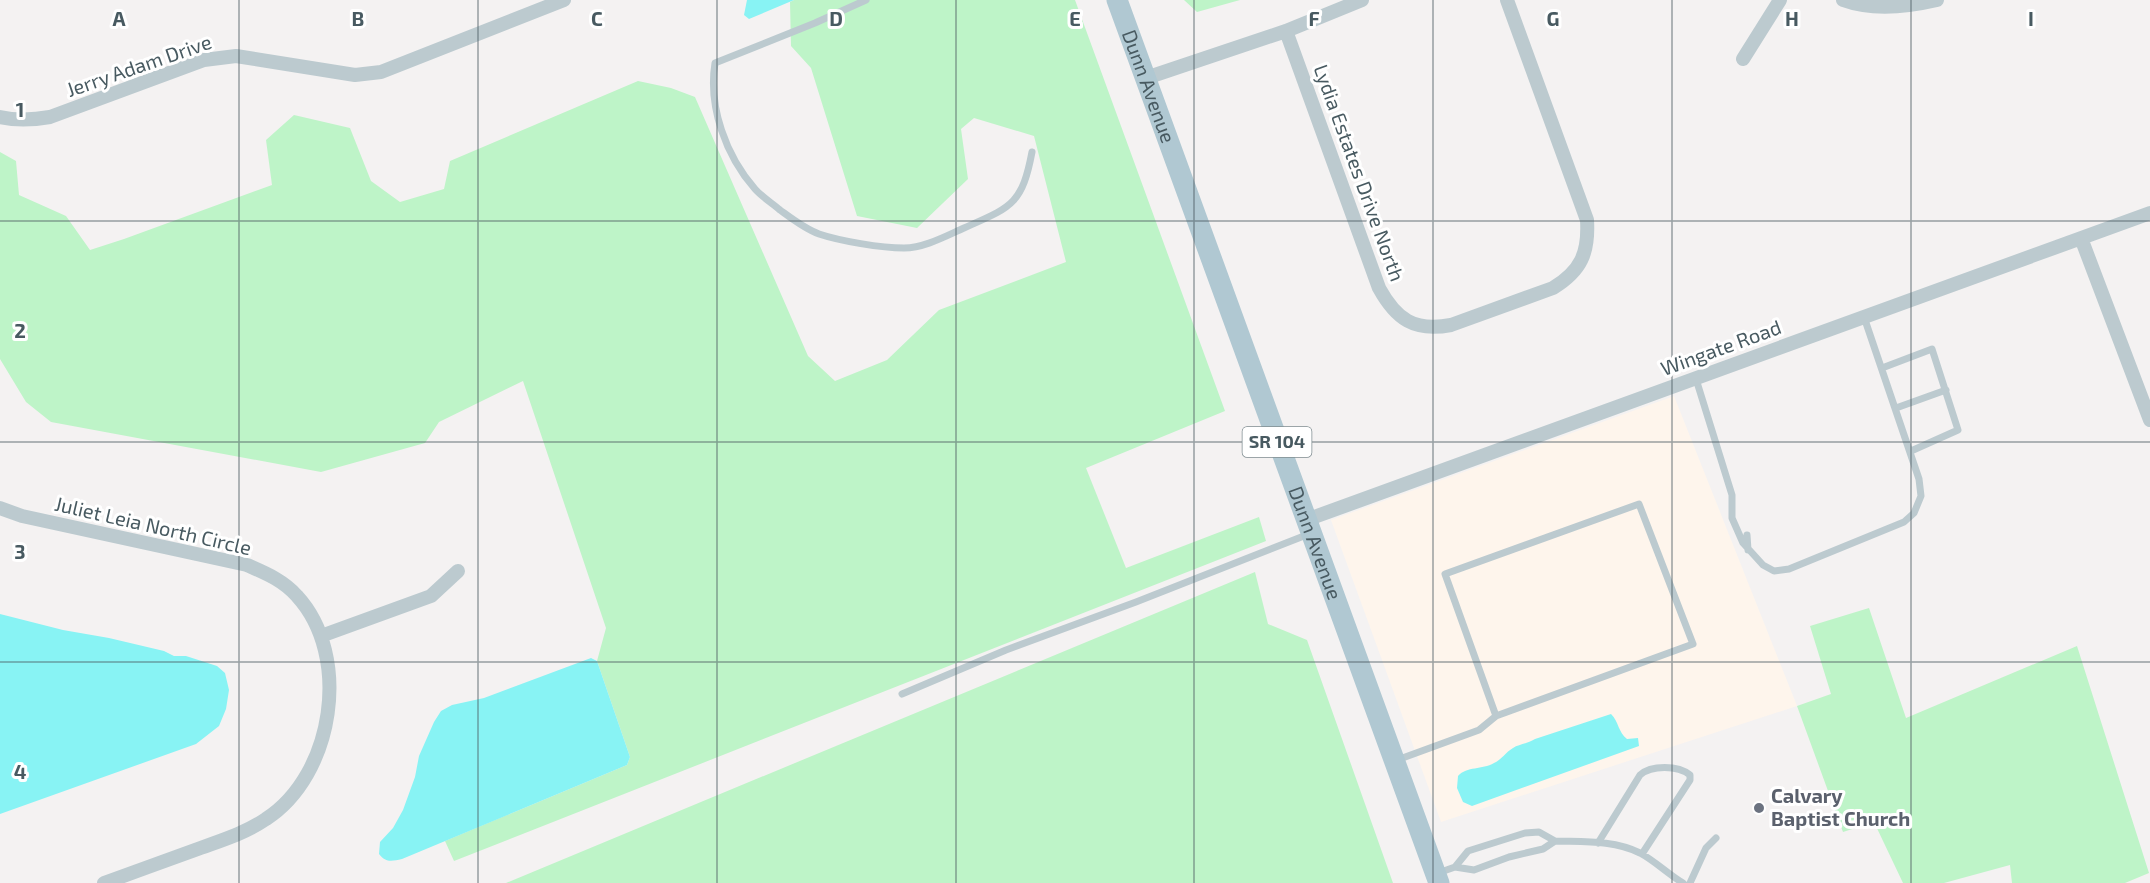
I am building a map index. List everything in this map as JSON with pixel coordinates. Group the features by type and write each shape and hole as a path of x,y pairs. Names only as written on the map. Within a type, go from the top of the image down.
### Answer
{"main road":[{"name":"Dunn Avenue","path":"1117,0 1395,761 1443,875"}],"street":[{"name":"Jerry Adam Drive","path":"0,117 22,120 50,117 204,60 219,57 236,56 356,75 381,72 564,0"},
{"path":"1146,78 1286,31 1362,0"},
{"name":"Lydia Estates Drive North","path":"1286,31 1379,288 1388,304 1401,318 1415,325 1433,328 1451,325 1553,288 1568,279 1579,266 1585,253 1588,237 1587,220 1507,0"},
{"path":"1743,59 1780,0"},
{"path":"1843,0 1897,7 1937,0"},
{"name":"Wingate Road","path":"1309,527 1696,379 2150,213"},
{"path":"2081,238 2150,420"},
{"name":"Juliet Leia North Circle","path":"0,508 22,516 247,565 273,576 296,594 311,614 327,655 330,690 327,722 316,755 302,781 287,800 268,818 240,834 104,883"},
{"path":"321,636 431,596 458,571"}],"lane":[{"path":"866,0 715,63 712,81 716,109 725,141 738,166 756,191 788,216 817,233 846,240 905,248 929,243 1000,212 1021,192 1032,152"},
{"path":"1696,379 1732,495 1732,518 1743,543 1763,566 1774,571 1789,568 1904,522 1914,513 1922,496 1911,451 1864,317"},
{"path":"1882,368 1932,349 1958,430 1911,451"},
{"path":"1896,408 1946,390"},
{"path":"1732,500 1738,512"},
{"path":"1395,761 1479,730 1496,716 1693,644 1639,504 1445,574 1496,716"},
{"path":"902,694 1006,650 1136,602 1309,527"},
{"path":"1747,535 1748,550"},
{"path":"1598,843 1640,775 1645,771 1660,767 1686,771 1690,774 1690,780 1642,854"},
{"path":"1443,875 1467,851 1525,833 1539,832 1555,841 1617,844 1642,854 1683,883"},
{"path":"1690,883 1706,848 1716,838"},
{"path":"1443,875 1474,870 1509,857 1542,849 1555,841"}],"shaded area":[{"path":"1674,396 1797,706 1441,822 1331,520"}],"green space":[{"path":"794,0 1075,0 1225,411 1086,468 1126,568 1259,517 1266,541 454,861 445,841 627,765 630,757 597,661 606,628 523,381 439,422 425,443 321,472 51,422 26,402 0,359 0,152 16,161 19,195 66,216 90,250 272,185 266,140 294,115 350,128 371,181 400,202 444,189 450,161 638,81 671,88 695,97 808,356 835,381 887,360 939,310 1066,262 1034,136 974,118 961,129 968,179 917,228 857,216 811,68 791,46 790,2"},
{"path":"1184,0 1240,0 1197,12"},
{"path":"1255,572 1268,624 1307,640 1393,883 506,883"},
{"path":"1869,608 1906,718 2077,646 2149,873 2125,883 2012,883 2010,865 1944,883 1903,883 1874,822 1843,832 1797,706 1831,694 1810,626"}],"water":[{"path":"747,0 794,0 749,19 744,15"},
{"path":"0,614 164,651 174,656 186,656 217,666 225,673 229,690 226,709 219,726 196,744 0,814"},
{"path":"591,658 597,661 630,757 627,765 402,859 389,861 379,854 380,842 393,828 403,810 415,777 419,756 441,711 452,705 484,698"},
{"path":"1611,714 1624,736 1627,739 1638,738 1639,746 1472,806 1463,802 1457,788 1458,776 1462,773 1494,763 1510,750 1535,739"}],"place":[{"name":"Calvary Baptist Church","path":"1759,808"}]}
